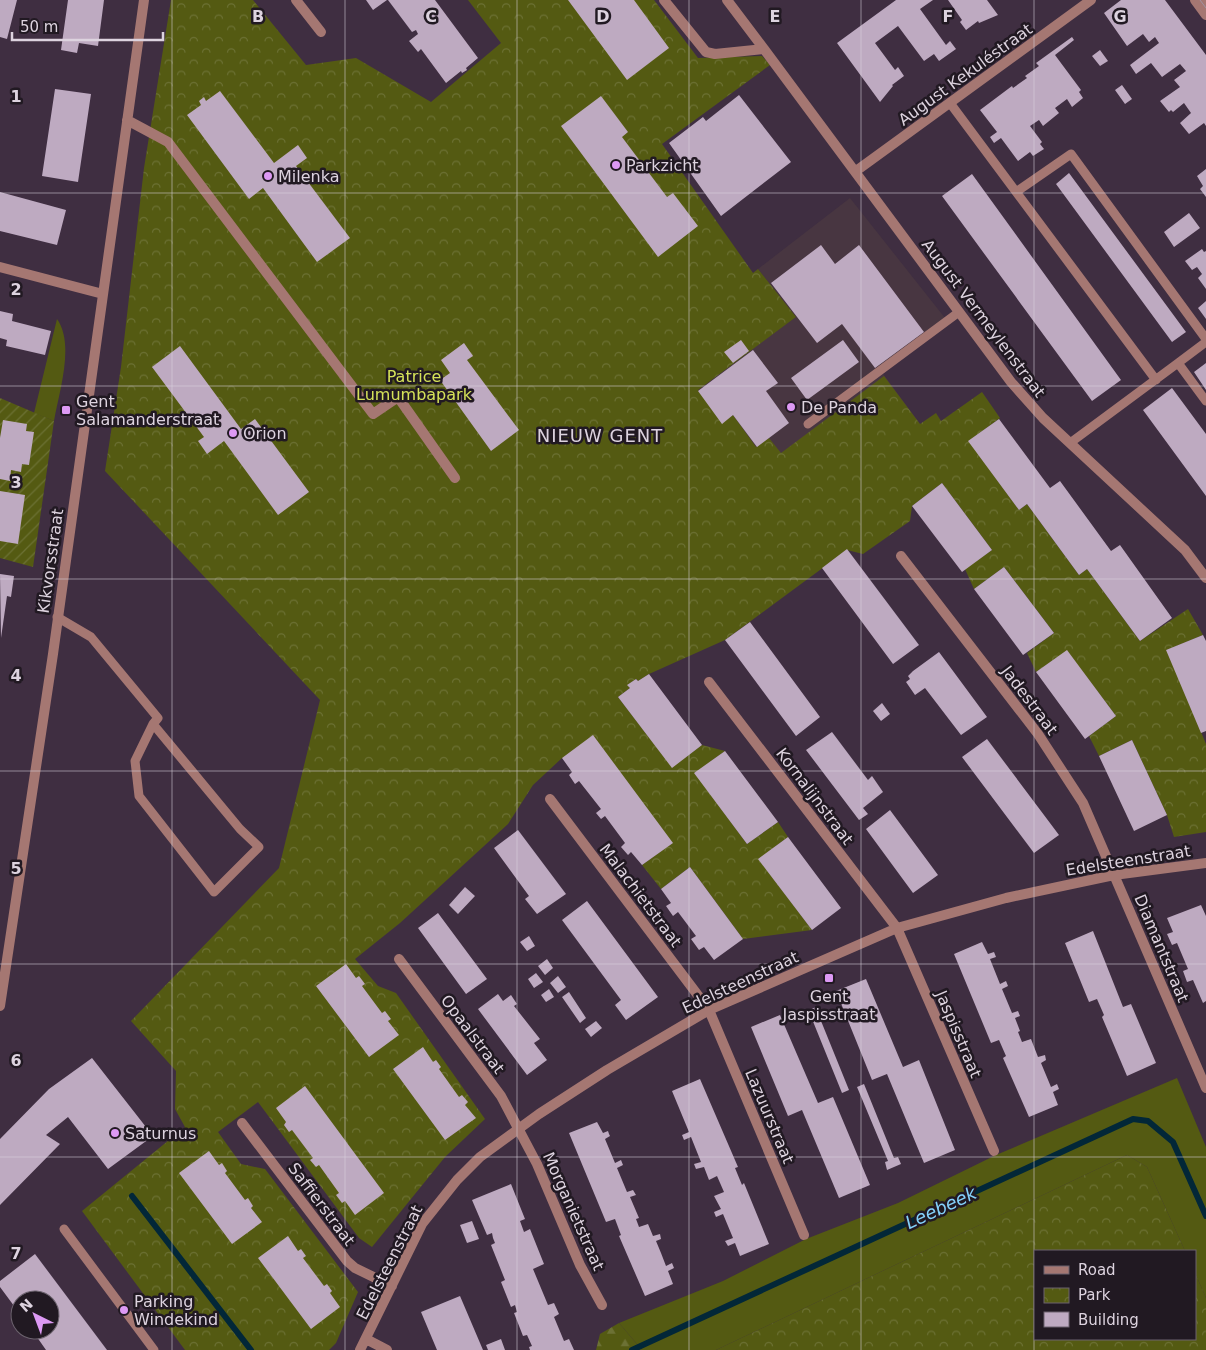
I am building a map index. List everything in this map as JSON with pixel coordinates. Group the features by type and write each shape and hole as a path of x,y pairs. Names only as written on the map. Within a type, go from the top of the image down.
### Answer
{"street":[{"name":"Kikvorsstraat","path":"0,1006 2,978 58,616 144,0"},
{"path":"296,0 320,32"},
{"path":"664,0 706,52 715,54 764,49"},
{"name":"August Vermeylenstraat","path":"728,0 1011,382 1043,418 1185,550 1206,578"},
{"name":"August Kekuléstraat","path":"856,171 1091,0"},
{"path":"1195,0 1206,15"},
{"path":"127,120 168,142 373,414 398,397 456,478"},
{"path":"0,267 103,294"},
{"name":"Jadestraat","path":"901,556 1038,734 1082,803 1114,875"},
{"name":"Kornalijnstraat","path":"708,682 897,928"},
{"name":"Malachietstraat","path":"550,798 708,1010"},
{"name":"Edelsteenstraat","path":"360,1350 422,1224 439,1200 480,1157 607,1070 708,1010 897,928 1006,898 1114,875 1206,863"},
{"name":"Diamantstraat","path":"1114,875 1206,1088"},
{"name":"Jaspisstraat","path":"897,928 994,1151"},
{"name":"Opaalstraat","path":"399,959 501,1096 519,1129"},
{"name":"Lazuurstraat","path":"708,1010 804,1235"},
{"name":"Saffierstraat","path":"242,1123 348,1262 355,1268 392,1286"},
{"name":"Morganietstraat","path":"519,1129 538,1164 580,1266 602,1305"},
{"path":"366,1339 387,1350"}],"lane":[{"path":"950,103 1156,380"},
{"path":"1016,192 1071,154 1206,340 1156,380 1070,443"},
{"path":"808,424 959,312"},
{"path":"1178,363 1206,401"},
{"path":"58,616 91,637 158,718 153,724 135,761 139,796 214,892 259,847 240,829 153,724"},
{"path":"64,1229 154,1350"}],"shaded area":[{"name":"De Panda","path":"850,198 945,318 878,367 926,432 676,625 602,458 796,317 758,269"}],"green space":[{"name":"Patrice Lumumbapark","path":"171,0 253,0 306,65 356,58 431,102 501,43 468,0 654,0 698,58 762,56 770,65 662,144 753,273 758,269 796,317 698,390 722,423 733,415 756,447 769,438 781,453 884,376 920,424 936,413 941,421 982,392 1000,418 969,441 1019,510 1027,504 1079,575 1087,569 1140,641 1188,609 1203,635 1167,650 1206,744 1206,832 1174,837 1167,815 1132,740 1099,756 1089,736 1116,716 1067,651 1036,672 1027,653 1054,633 1004,567 974,589 965,569 992,550 942,483 912,506 910,521 863,554 847,550 725,640 649,674 638,681 636,679 628,685 630,688 618,697 672,767 702,745 725,751 695,773 747,844 778,822 788,837 759,859 812,930 743,939 690,867 661,889 642,865 672,843 562,758 533,785 508,824 400,923 355,959 378,986 396,993 485,1119 445,1157 372,1247 359,1238 258,1102 218,1132 241,1164 265,1169 358,1292 336,1343 329,1350 185,1350 82,1211 185,1127 175,1109 176,1071 131,1021 279,868 320,700 105,471 121,367 144,168"},
{"path":"57,319 65,341 65,355 62,383 54,421 34,413"},
{"path":"0,398 54,421 33,567 0,558"},
{"path":"1177,1078 1206,1147 1206,1298 1196,1275 1196,1250 1185,1250 1147,1167 1127,1155 716,1350 642,1350 619,1323 723,1281 806,1239 898,1203 996,1155"},
{"path":"1127,1155 1147,1167 1185,1250 1034,1250 1034,1340 1196,1340 1196,1275 1206,1298 1206,1350 716,1350"},
{"path":"619,1323 642,1350 596,1350 600,1334"}],"building":[{"path":"0,0 17,0 7,39 0,37"},
{"path":"68,0 104,0 98,46 79,43 77,53 61,50"},
{"path":"366,0 387,0 373,10"},
{"path":"388,0 435,0 478,58 466,68 467,70 462,73 461,71 446,83 421,49 418,52 409,41 418,34 416,30 412,32"},
{"path":"568,0 634,0 669,48 627,80"},
{"path":"896,0 933,0 920,9 946,45 950,41 956,49 939,61 934,54 924,61 898,26 875,43 895,70 898,67 904,76 892,85 880,102 837,43"},
{"path":"948,0 987,0 998,15 979,23 978,21 966,30 960,22 962,20"},
{"path":"1121,0 1165,0 1206,55 1206,126 1204,123 1189,134 1180,123 1191,113 1184,103 1173,112 1171,110 1169,112 1160,101 1180,87 1174,80 1186,71 1180,64 1162,77 1151,63 1136,74 1130,65 1159,43 1155,37 1149,42 1143,34 1127,46 1104,13"},
{"path":"1072,37 1074,40 1055,55 1081,90 1079,92 1083,98 1072,107 1067,99 1055,108 1059,113 1043,126 1039,120 1030,126 1042,142 1040,144 1044,149 1033,156 1030,152 1018,161 1001,138 994,143 990,137 997,132 980,110 1012,86 1013,88 1027,78 1025,76 1039,66 1036,63"},
{"path":"1100,50 1108,61 1100,66 1092,56"},
{"path":"1122,85 1132,99 1125,104 1115,90"},
{"path":"55,89 91,94 78,182 42,176"},
{"name":"Milenka","path":"220,91 274,163 298,145 307,158 296,166 350,238 317,262 263,188 249,199 187,115 201,105 199,101 204,97 206,101"},
{"path":"739,95 791,162 721,216 669,143 703,117 706,121"},
{"name":"Parkzicht","path":"601,96 628,132 622,137 667,197 673,193 698,226 658,257 561,126"},
{"path":"1206,169 1206,197 1200,189 1203,186 1197,176"},
{"path":"1069,173 1186,332 1172,342 1056,184"},
{"path":"972,174 1121,380 1092,401 942,196"},
{"path":"0,192 66,210 57,245 0,231"},
{"path":"1189,213 1200,228 1174,247 1164,232"},
{"path":"821,245 835,264 859,245 924,332 875,368 842,324 817,343 771,283"},
{"path":"1202,249 1204,252 1206,251 1206,289 1198,278 1202,274 1197,267 1192,270 1185,261"},
{"path":"1206,301 1206,319 1198,308"},
{"path":"0,311 13,314 12,321 51,331 45,355 6,346 7,340 0,338"},
{"path":"741,340 749,351 733,363 724,352"},
{"path":"843,340 859,362 807,400 791,378"},
{"path":"464,343 473,356 467,360 519,430 491,451 440,380 450,373 441,360"},
{"name":"Orion","path":"180,346 241,429 255,419 309,492 278,515 224,441 207,454 198,441 204,437 152,367"},
{"path":"753,350 778,383 766,391 789,423 757,447 733,415 722,424 698,391"},
{"path":"1206,363 1206,390 1194,372"},
{"path":"1172,388 1206,434 1206,496 1143,410"},
{"path":"999,419 1050,488 1060,481 1111,551 1120,545 1172,618 1140,641 1087,569 1079,575 1027,504 1019,510 968,441"},
{"path":"3,420 27,424 26,431 34,432 29,465 22,464 21,472 11,470 10,481 0,479 0,438"},
{"path":"942,483 992,550 962,572 912,506"},
{"path":"0,491 25,495 18,544 0,541"},
{"path":"847,549 919,645 893,664 822,568"},
{"path":"1004,567 1054,633 1023,655 974,589"},
{"path":"0,574 14,576 11,597 7,596 1,638"},
{"path":"750,622 820,717 796,736 725,640"},
{"path":"1203,635 1206,641 1206,731 1201,733 1166,650"},
{"path":"1067,650 1116,716 1085,739 1036,672"},
{"path":"939,652 987,717 961,735 925,688 915,695 906,682 910,679 908,676 913,671"},
{"path":"649,674 702,745 672,768 618,697 630,688 627,685"},
{"path":"882,703 890,714 881,721 873,711"},
{"path":"832,732 868,780 872,776 883,792 863,808 868,814 859,820 806,750"},
{"path":"593,735 673,843 642,865 631,852 628,855 621,847 625,843 605,816 601,819 596,813 601,809 579,781 575,784 569,775 572,772 562,758"},
{"path":"987,739 1059,835 1034,853 962,757"},
{"path":"1132,740 1167,815 1134,831 1099,756"},
{"path":"725,751 778,822 747,844 694,773"},
{"path":"890,810 938,875 913,893 866,829"},
{"path":"518,830 566,894 537,914 525,899 529,896 494,848"},
{"path":"788,837 841,908 812,930 758,859"},
{"path":"690,867 743,939 714,960 704,947 699,950 691,939 696,936 678,912 673,916 666,906 671,903 661,889"},
{"path":"465,887 475,896 458,914 449,905"},
{"path":"587,901 658,997 626,1020 615,1005 621,1000 562,920"},
{"path":"1201,905 1206,916 1206,1001 1203,1003 1193,980 1187,982 1183,971 1188,969 1177,943 1172,945 1167,934 1173,932 1167,918"},
{"path":"438,913 487,979 466,994 418,928"},
{"path":"1093,931 1123,1007 1131,1004 1156,1063 1127,1076 1102,1017 1104,1015 1097,999 1089,1002 1065,943"},
{"path":"529,936 535,946 527,951 520,942"},
{"path":"982,942 988,954 994,952 996,957 990,959 1000,984 1006,981 1008,986 1002,989 1012,1013 1018,1011 1020,1016 1015,1018 1022,1042 1031,1039 1038,1057 1045,1055 1046,1060 1041,1063 1051,1087 1057,1084 1059,1089 1053,1092 1058,1105 1029,1117 1003,1058 1006,1056 999,1040 991,1043 954,954"},
{"path":"547,959 553,968 545,975 538,966"},
{"path":"346,964 356,978 359,976 365,984 362,986 382,1013 385,1011 391,1019 388,1021 399,1035 369,1057 316,986"},
{"path":"536,973 543,982 534,988 528,979"},
{"path":"558,976 566,987 558,993 550,983"},
{"path":"866,979 903,1067 919,1060 955,1150 924,1163 887,1074 872,1080 836,991"},
{"path":"549,989 554,997 546,1002 541,995"},
{"path":"569,992 586,1018 580,1023 562,997"},
{"path":"498,994 503,1001 511,995 517,1004 514,1006 540,1039 534,1043 547,1060 527,1075 478,1009"},
{"path":"818,1006 822,1015 819,1016 849,1090 842,1093 812,1019 808,1021 805,1012"},
{"path":"780,1015 818,1103 833,1097 870,1185 839,1198 802,1110 788,1116 751,1027"},
{"path":"596,1021 602,1028 591,1037 585,1029"},
{"path":"423,1047 433,1062 436,1060 441,1067 439,1069 459,1097 462,1095 468,1102 465,1105 476,1118 445,1140 393,1069"},
{"name":"Saturnus","path":"92,1058 153,1136 108,1169 68,1117 46,1135 60,1144 0,1205 0,1139 49,1089"},
{"path":"700,1079 738,1167 735,1168 742,1185 744,1183 769,1244 740,1256 735,1243 728,1246 725,1241 733,1238 723,1214 716,1217 714,1212 721,1209 714,1196 724,1192 717,1176 709,1180 704,1167 696,1169 694,1164 701,1162 691,1137 684,1140 682,1135 689,1132 672,1091"},
{"path":"864,1084 894,1158 898,1157 901,1164 887,1170 885,1162 888,1161 857,1087"},
{"path":"305,1086 384,1193 355,1215 345,1201 342,1203 336,1195 339,1193 319,1165 316,1167 310,1160 313,1158 292,1130 289,1132 284,1125 286,1122 276,1108"},
{"path":"597,1122 603,1133 608,1131 610,1136 605,1139 615,1163 621,1160 623,1165 617,1168 627,1192 633,1190 636,1195 630,1197 639,1218 636,1219 639,1227 648,1224 653,1236 660,1234 661,1239 656,1241 666,1266 672,1263 674,1268 668,1271 673,1284 645,1296 619,1236 621,1235 615,1219 606,1222 569,1133"},
{"path":"209,1151 219,1165 222,1163 227,1171 225,1173 245,1200 248,1198 253,1206 251,1208 262,1222 232,1244 179,1173"},
{"path":"511,1184 525,1219 520,1221 524,1232 530,1229 544,1264 533,1269 548,1305 554,1303 559,1314 554,1317 564,1341 569,1339 574,1350 530,1350 529,1347 532,1346 527,1335 523,1336 514,1313 517,1312 515,1305 511,1307 501,1282 505,1280 491,1245 495,1243 492,1233 487,1235 472,1200"},
{"path":"472,1221 479,1239 467,1243 460,1225"},
{"path":"288,1236 298,1251 301,1249 306,1256 303,1258 324,1286 327,1284 332,1291 330,1293 340,1307 311,1329 258,1258"},
{"path":"35,1254 107,1350 46,1350 39,1340 60,1340 60,1290 10,1290 10,1300 0,1287 0,1281"},
{"path":"460,1296 483,1350 437,1350 421,1312"},
{"path":"501,1339 505,1350 488,1350 486,1345"}],"waterway":[{"name":"Leebeek","path":"632,1350 1133,1119 1148,1121 1173,1142 1206,1216"},
{"path":"132,1196 251,1350"}],"tram line":[{"path":"1200,0 1206,8"}],"place":[{"name":"Parkzicht","path":"616,165"},
{"name":"Milenka","path":"268,176"},
{"name":"De Panda","path":"791,407"},
{"name":"Gent Salamanderstraat","path":"66,410"},
{"name":"Orion","path":"233,433"},
{"name":"Gent Jaspisstraat","path":"829,978"},
{"name":"Saturnus","path":"115,1133"},
{"name":"Parking Windekind","path":"124,1310"}],"district":[{"name":"NIEUW GENT","path":"600,436"}]}
